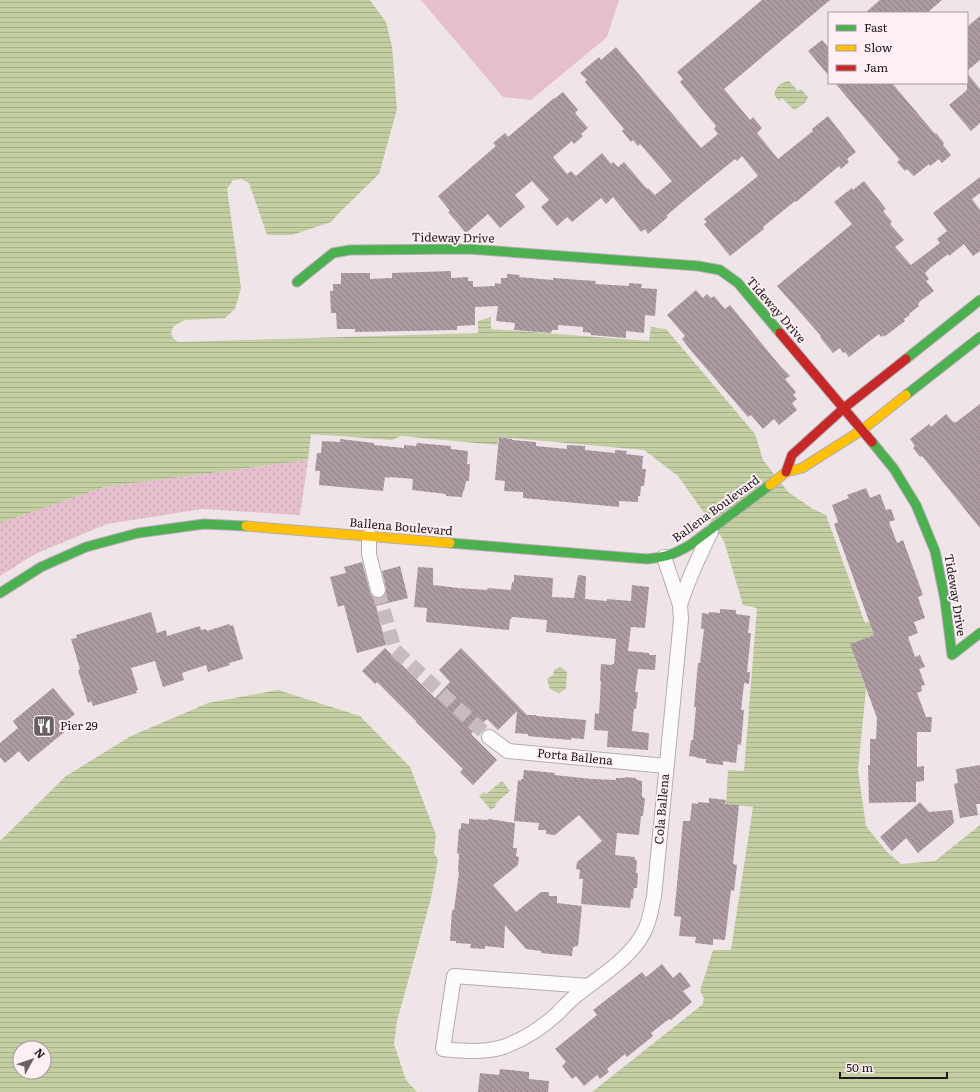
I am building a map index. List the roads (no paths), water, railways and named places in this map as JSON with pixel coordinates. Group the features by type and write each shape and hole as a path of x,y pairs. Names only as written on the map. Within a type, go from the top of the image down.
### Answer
{"street":[{"name":"Tideway Drive","path":"297,282 332,253 350,250 469,249 698,266 720,270 738,283 844,408 894,469 916,505 935,551 945,600 952,655 980,633"},
{"path":"786,472 792,455 844,408 980,300"},
{"name":"Ballena Boulevard","path":"0,593 41,567 86,547 138,533 204,524 273,528 647,559 664,557 676,553 690,545 786,472 802,468 862,430 980,337"},
{"name":"Cola Ballena","path":"680,605 686,584 712,529"},
{"path":"370,536 371,563 378,590"},
{"name":"Cola Ballena","path":"588,986 454,976 443,1049 480,1051 502,1047 540,1028 558,1013 569,1001 624,958 644,933 649,920 654,897 681,619 680,605 664,557"},
{"name":"Porta Ballena","path":"489,737 508,750 666,766"}],"tunnel":[{"path":"378,590 395,650 489,737"}],"place":[{"name":"Pier 29","path":"44,726"}]}
